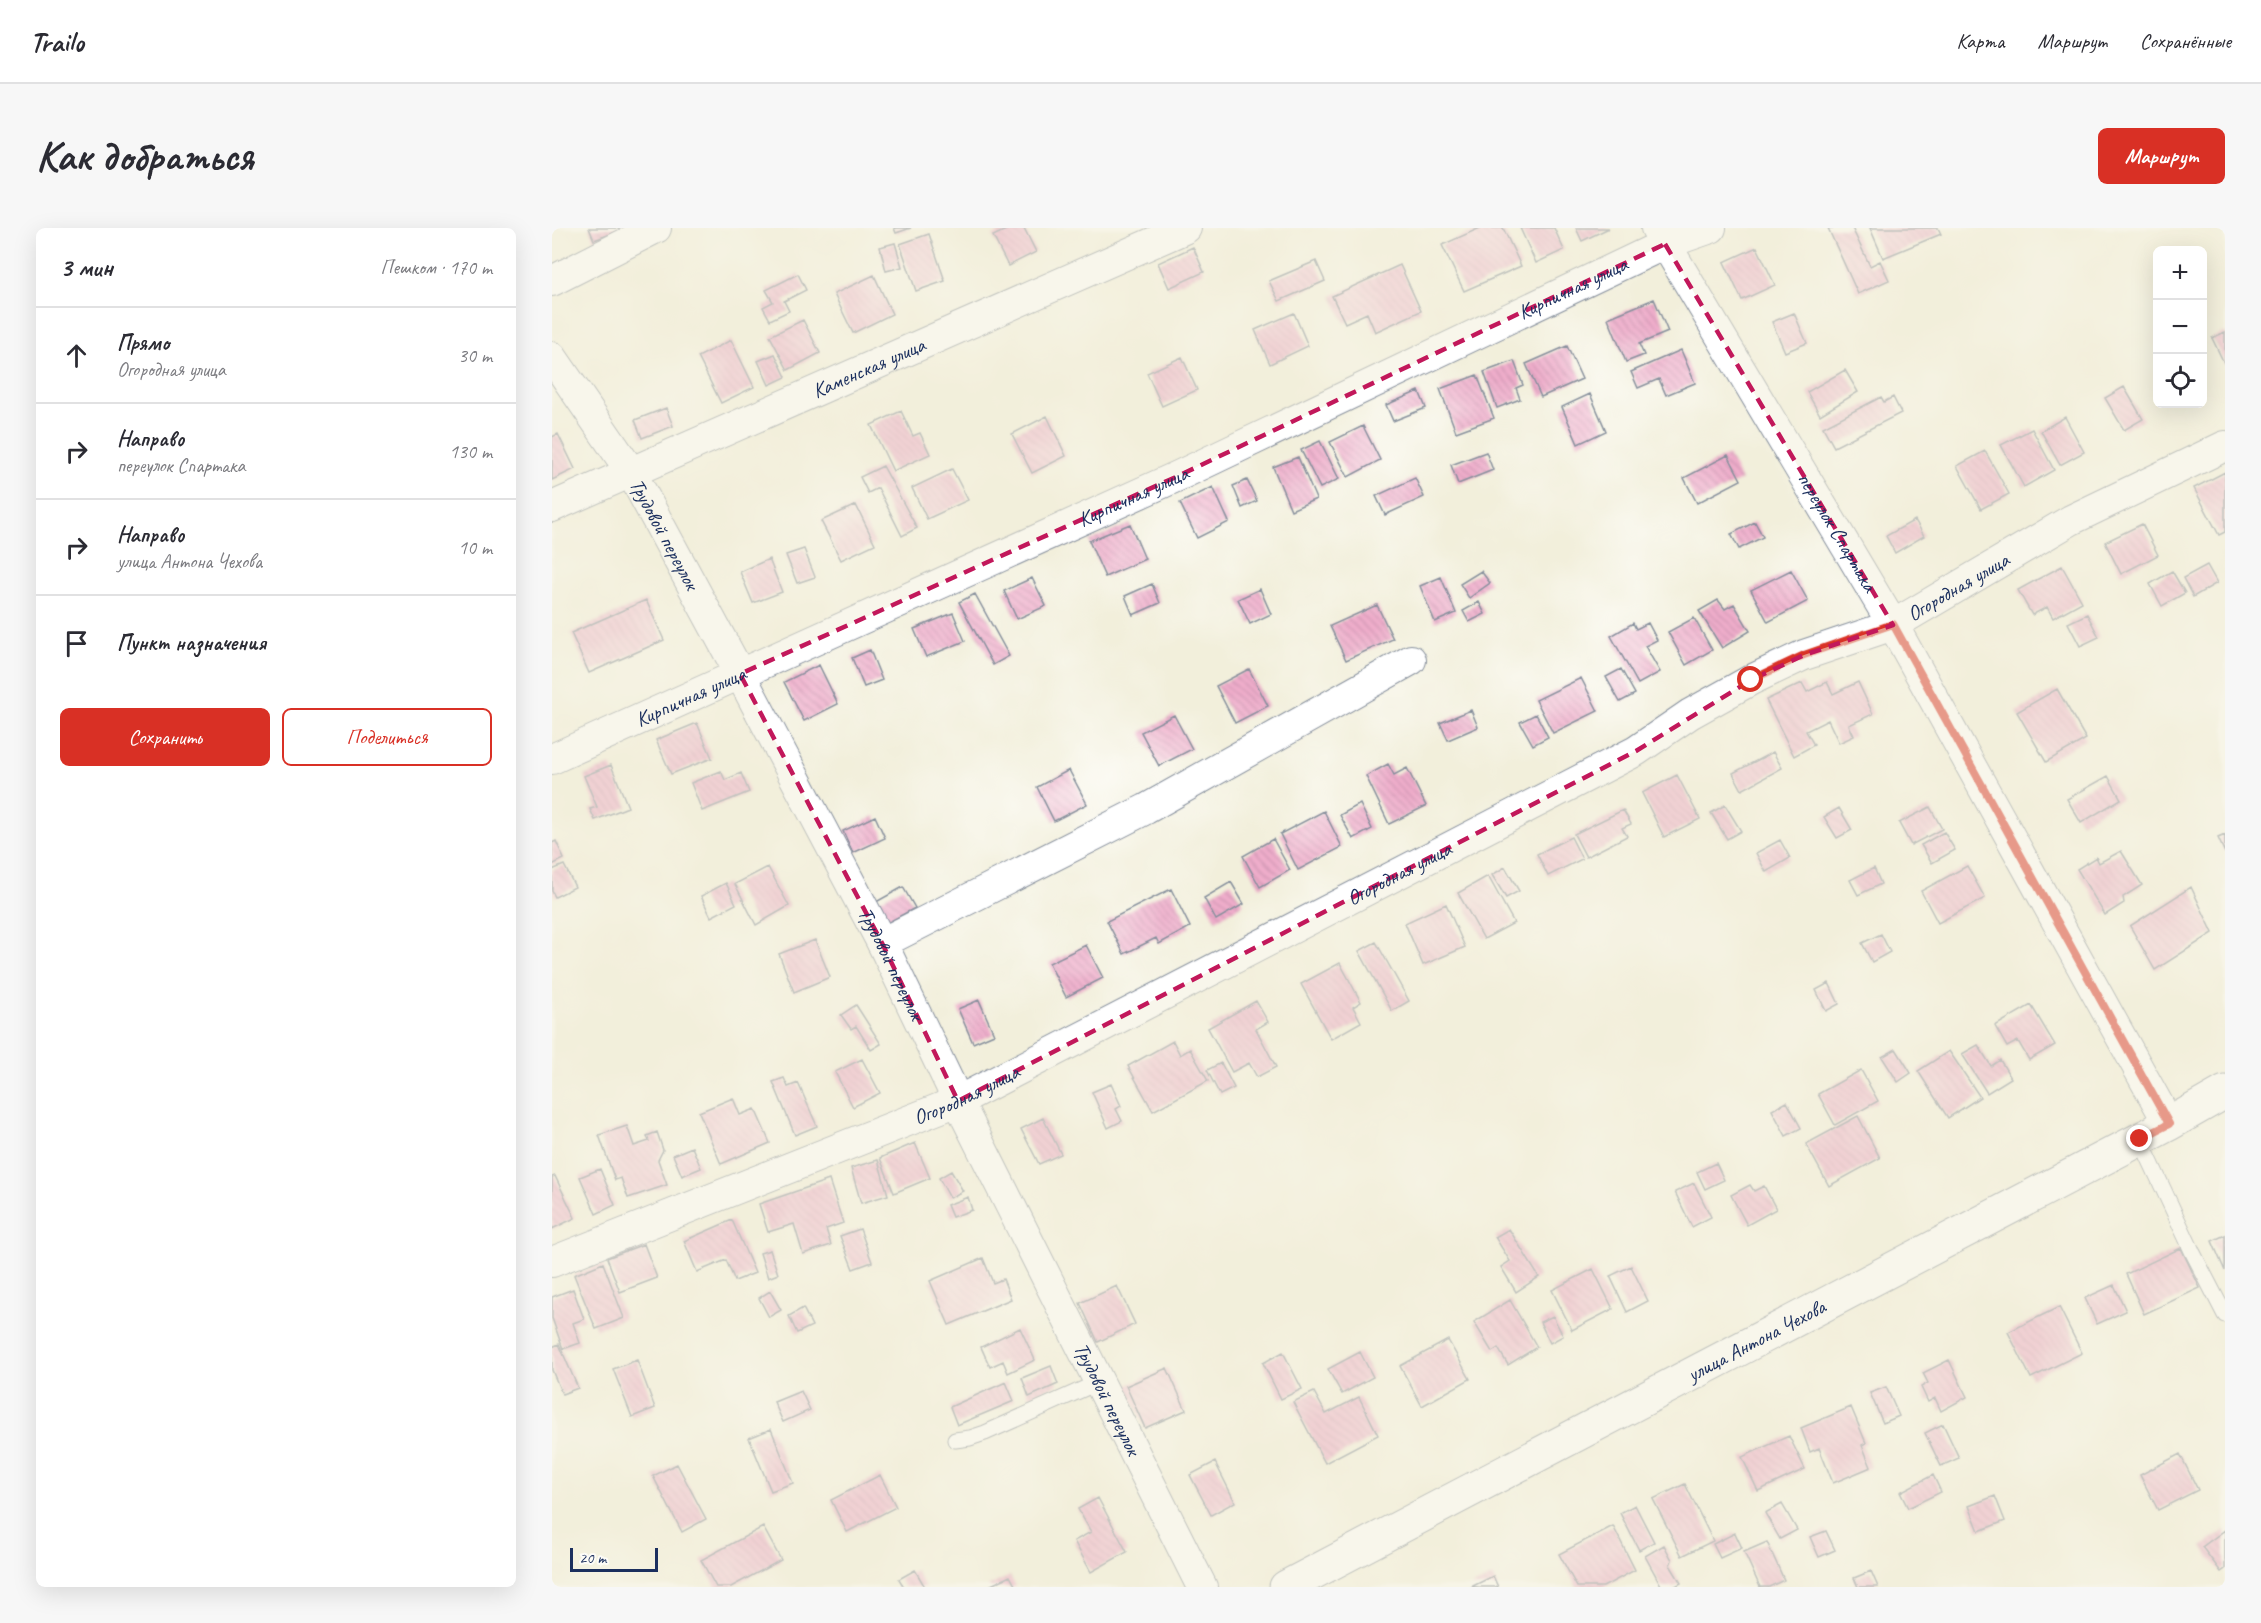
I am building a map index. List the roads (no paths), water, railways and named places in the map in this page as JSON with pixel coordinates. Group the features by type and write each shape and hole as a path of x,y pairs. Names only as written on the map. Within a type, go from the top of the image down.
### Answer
{"street":[{"path":"552,281 656,228"},
{"name":"Каменская улица","path":"552,507 1186,228"},
{"name":"Кирпичная улица","path":"552,759 1178,476 1660,236 1711,228"},
{"name":"переулок Спартака","path":"1660,236 1893,624 2169,1124"},
{"name":"Трудовой переулок","path":"552,357 631,472 740,674 882,943 958,1101 1202,1587"},
{"name":"Огородная улица","path":"552,1262 958,1101 1636,751 1690,714 1751,680 1804,655 1893,624 2071,520 2225,446"},
{"path":"882,943 1146,808 1411,660"},
{"name":"улица Антона Чехова","path":"1286,1587 2169,1124 2225,1092"}],"lane":[{"path":"2140,1139 2193,1253 2225,1315"},
{"path":"955,1440 985,1433 1099,1382"}]}
